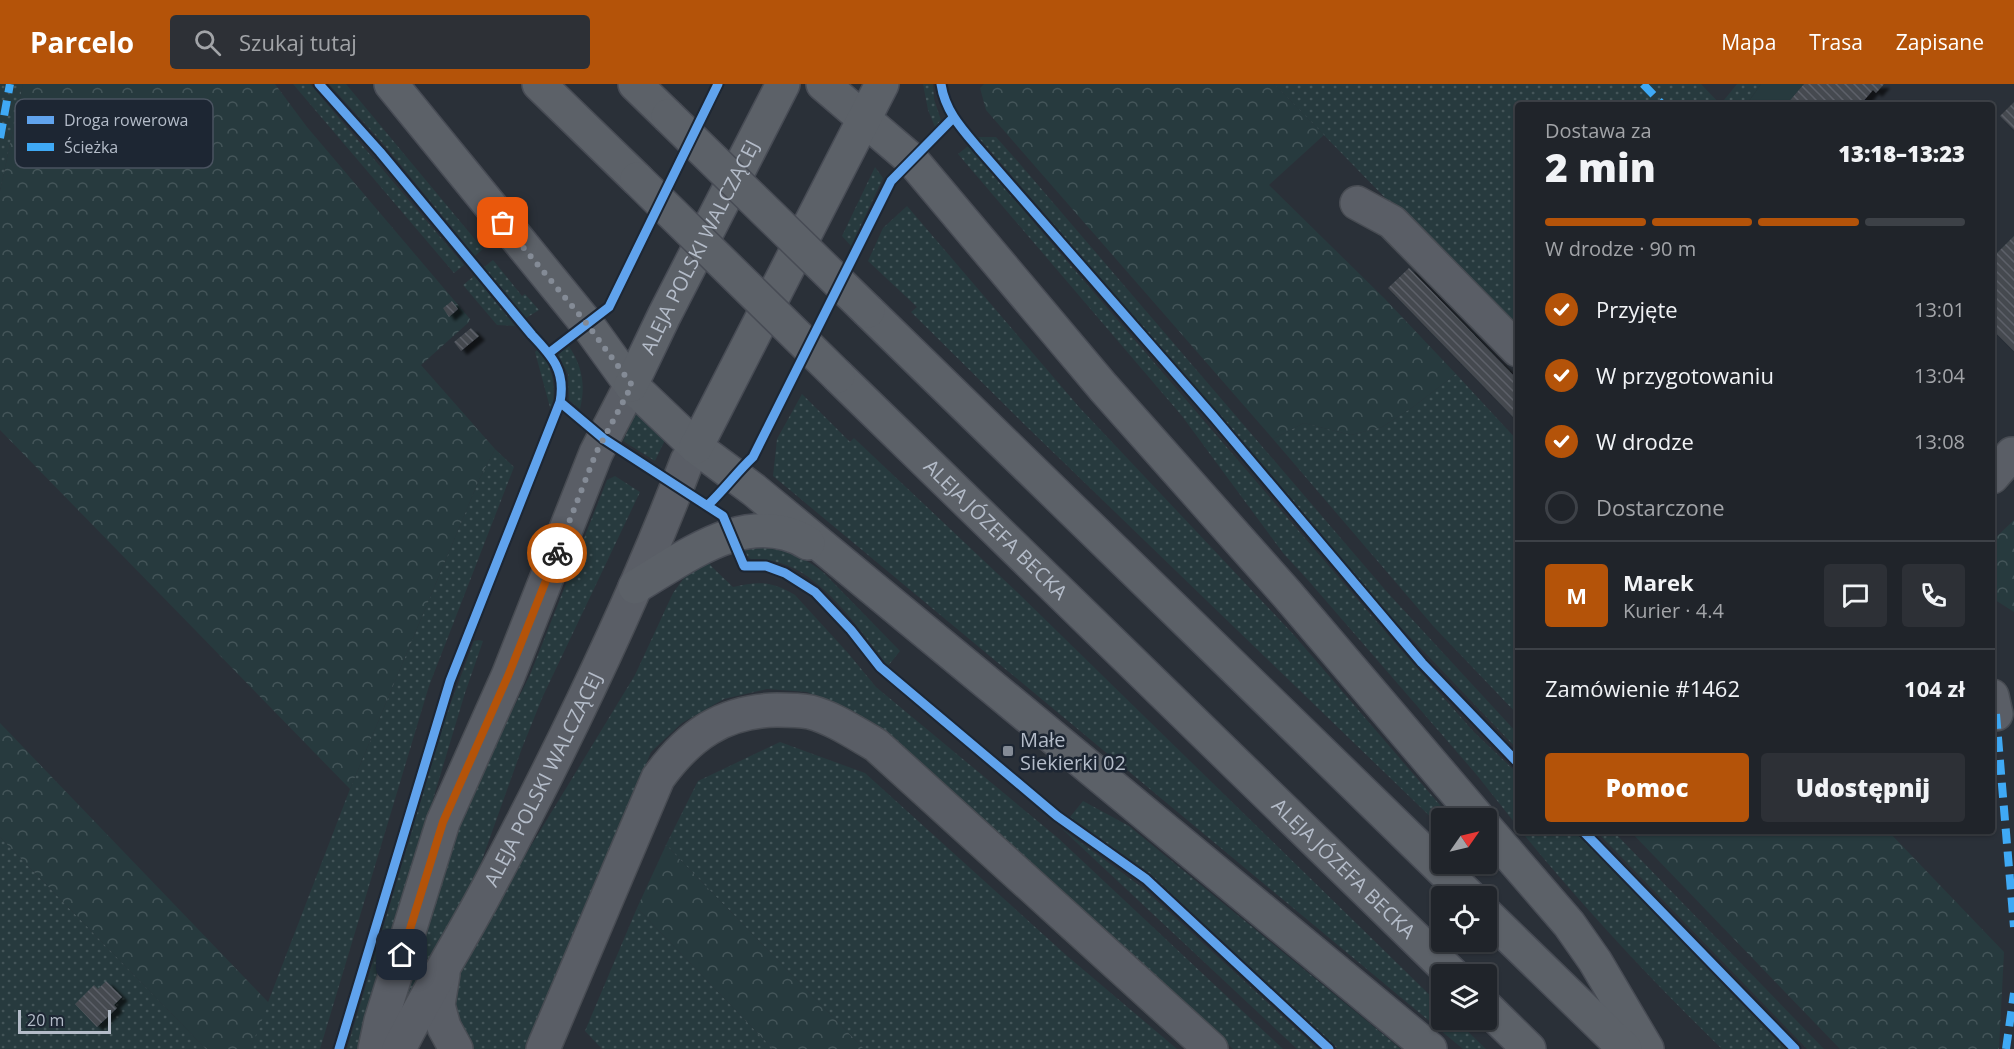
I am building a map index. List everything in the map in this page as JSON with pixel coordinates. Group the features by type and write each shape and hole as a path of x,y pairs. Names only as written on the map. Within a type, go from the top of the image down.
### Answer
{"main road":[{"path":"391,84 587,324 632,385 696,447 754,490 1430,1049"},
{"name":"ALEJA JÓZEFA BECKA","path":"539,84 1442,964"},
{"path":"635,84 1459,886"},
{"name":"ALEJA POLSKI WALCZĄCEJ","path":"632,385 669,306 783,84"},
{"path":"823,84 912,160 1102,387 1287,594 1470,808"},
{"path":"696,447 882,84"},
{"path":"635,587 715,541 731,535 766,529 798,537 846,566"},
{"path":"1497,841 1569,924 1588,950 1647,1049"},
{"path":"1497,925 1625,1049"},
{"path":"1497,1018 1529,1049"}],"street":[{"path":"1357,203 1392,222 1515,347"},
{"name":"ALEJA POLSKI WALCZĄCEJ","path":"375,1049 381,1021 443,822 508,676 596,453 632,385"},
{"name":"ALEJA POLSKI WALCZĄCEJ","path":"399,1049 487,890 583,700 696,447"},
{"path":"543,1049 655,786 673,758 704,730 724,720 755,710 810,712 838,723 876,745 1210,1049"},
{"path":"444,967 438,1005 444,1027 456,1049"}],"green space":[{"path":"0,84 23,84 20,99 15,99 15,121 0,191"},
{"path":"23,84 275,84 307,127 470,319 421,365 495,449 479,480 350,789 0,430 0,191 15,121 15,168 213,168 213,99 20,99"},
{"path":"293,84 310,84 464,265 454,273"},
{"path":"329,84 346,84 483,249 475,256 386,147"},
{"path":"923,84 933,84 934,99 941,120 935,127 928,110"},
{"path":"984,84 1274,84 1324,135 1269,185 1385,299 1456,374 1382,427 1351,435 1304,423 1273,439 986,110 980,88"},
{"path":"1274,84 1701,84 1718,102 1515,102 1515,331"},
{"path":"1737,84 1761,84 1748,102 1726,102 1724,100"},
{"path":"1761,84 1804,84 1789,102 1748,102"},
{"path":"978,137 996,137 1020,164 1387,592 1515,731 1515,747 1387,613 1279,484"},
{"path":"968,146 1401,650 1474,732 1515,771 1515,823 1476,774 1283,553 1182,416 958,154"},
{"path":"875,167 883,178 851,246 842,236"},
{"path":"907,206 1079,407 1293,634 1443,808 1431,808 1431,817 911,312 917,307 868,261 883,228"},
{"path":"493,260 522,296 525,294 539,310 526,318 484,267"},
{"path":"474,276 515,326 497,325 463,285"},
{"path":"568,345 577,360 582,376 583,392 580,409 569,400 568,374 558,355"},
{"path":"538,349 547,363 552,378 554,394 551,411 535,352"},
{"path":"1456,374 1515,438 1515,712 1434,627 1273,439 1304,423 1351,435 1382,427"},
{"path":"802,394 850,442 854,438 1018,593 1431,996 1431,1022 773,476 777,439"},
{"path":"636,412 665,440 655,461 623,441"},
{"path":"495,449 514,467 429,686 320,1049 250,1049 350,789 479,480"},
{"path":"615,476 640,492 543,696 477,874 403,1011 399,1009 433,896 475,784 530,675 607,480"},
{"path":"2014,520 2014,612 1995,600 1995,538"},
{"path":"766,545 797,556 824,573 900,651 888,666 846,612 812,580 794,568 773,561 751,559 744,549"},
{"path":"707,557 711,566 733,587 765,583 795,595 876,687 1058,838 1283,1049 1233,1049 1088,915 836,706 807,692 767,689 724,699 682,723 651,752 527,1049 470,1049 458,1022 453,996 459,964 635,675 673,593 687,574"},
{"path":"474,641 483,641 465,693 358,1049 347,1049 446,716"},
{"path":"0,723 269,1003 250,1049 206,1049 0,837"},
{"path":"780,742 865,773 1066,955 1177,1049 864,1049 666,845 698,781"},
{"path":"1083,801 1129,826 1401,1049 1338,1049 1149,873 1070,817"},
{"path":"1061,828 1143,888 1318,1049 1297,1049"},
{"path":"1524,834 1577,834 1786,1049 1722,1049 1618,943"},
{"path":"1599,834 1616,834 1824,1049 1807,1049"},
{"path":"1633,834 1891,834 2004,952 1999,1049 1840,1049"},
{"path":"0,837 206,1049 0,1049"},
{"path":"666,845 864,1049 773,1049 637,908"},
{"path":"637,908 773,1049 602,1049 585,1031"},
{"path":"1440,1030 1466,1030 1486,1049 1463,1049"}],"building":[{"path":"1804,84 1884,84 1876,93 1873,90 1863,102 1789,102"},
{"path":"2014,102 2014,130 2000,116"},
{"path":"2014,236 2014,351 1995,332 1995,255"},
{"path":"1409,268 1515,377 1515,419 1388,288"},
{"path":"452,301 458,309 449,317 443,308"},
{"path":"471,328 479,336 461,351 454,342"},
{"path":"106,981 122,997 114,1005 117,1008 97,1027 75,1004 94,985 98,989"}],"marked path":[{"path":"0,138 10,84"},
{"path":"1643,84 1660,102"},
{"path":"1996,714 2014,927"},
{"path":"2006,1049 2014,993"}],"cycle path":[{"path":"319,84 380,152 546,350 559,373 560,402 604,439 723,516 744,566 766,566 785,573 815,592 851,630 880,667 1057,816 1146,879 1329,1049"},
{"path":"549,353 609,307 718,84"},
{"path":"941,84 950,111 973,142 1212,415 1422,663 1515,760"},
{"path":"708,505 753,457 891,181 953,118"},
{"path":"339,1049 450,681 560,402"},
{"path":"1586,834 1795,1049"}],"way so far":[{"path":"503,223 587,324 632,385 596,453 557,553"}],"place":[{"name":"Małe Siekierki 02","path":"1008,751"}],"route":[{"path":"402,955 443,822 508,676 557,553"}]}
